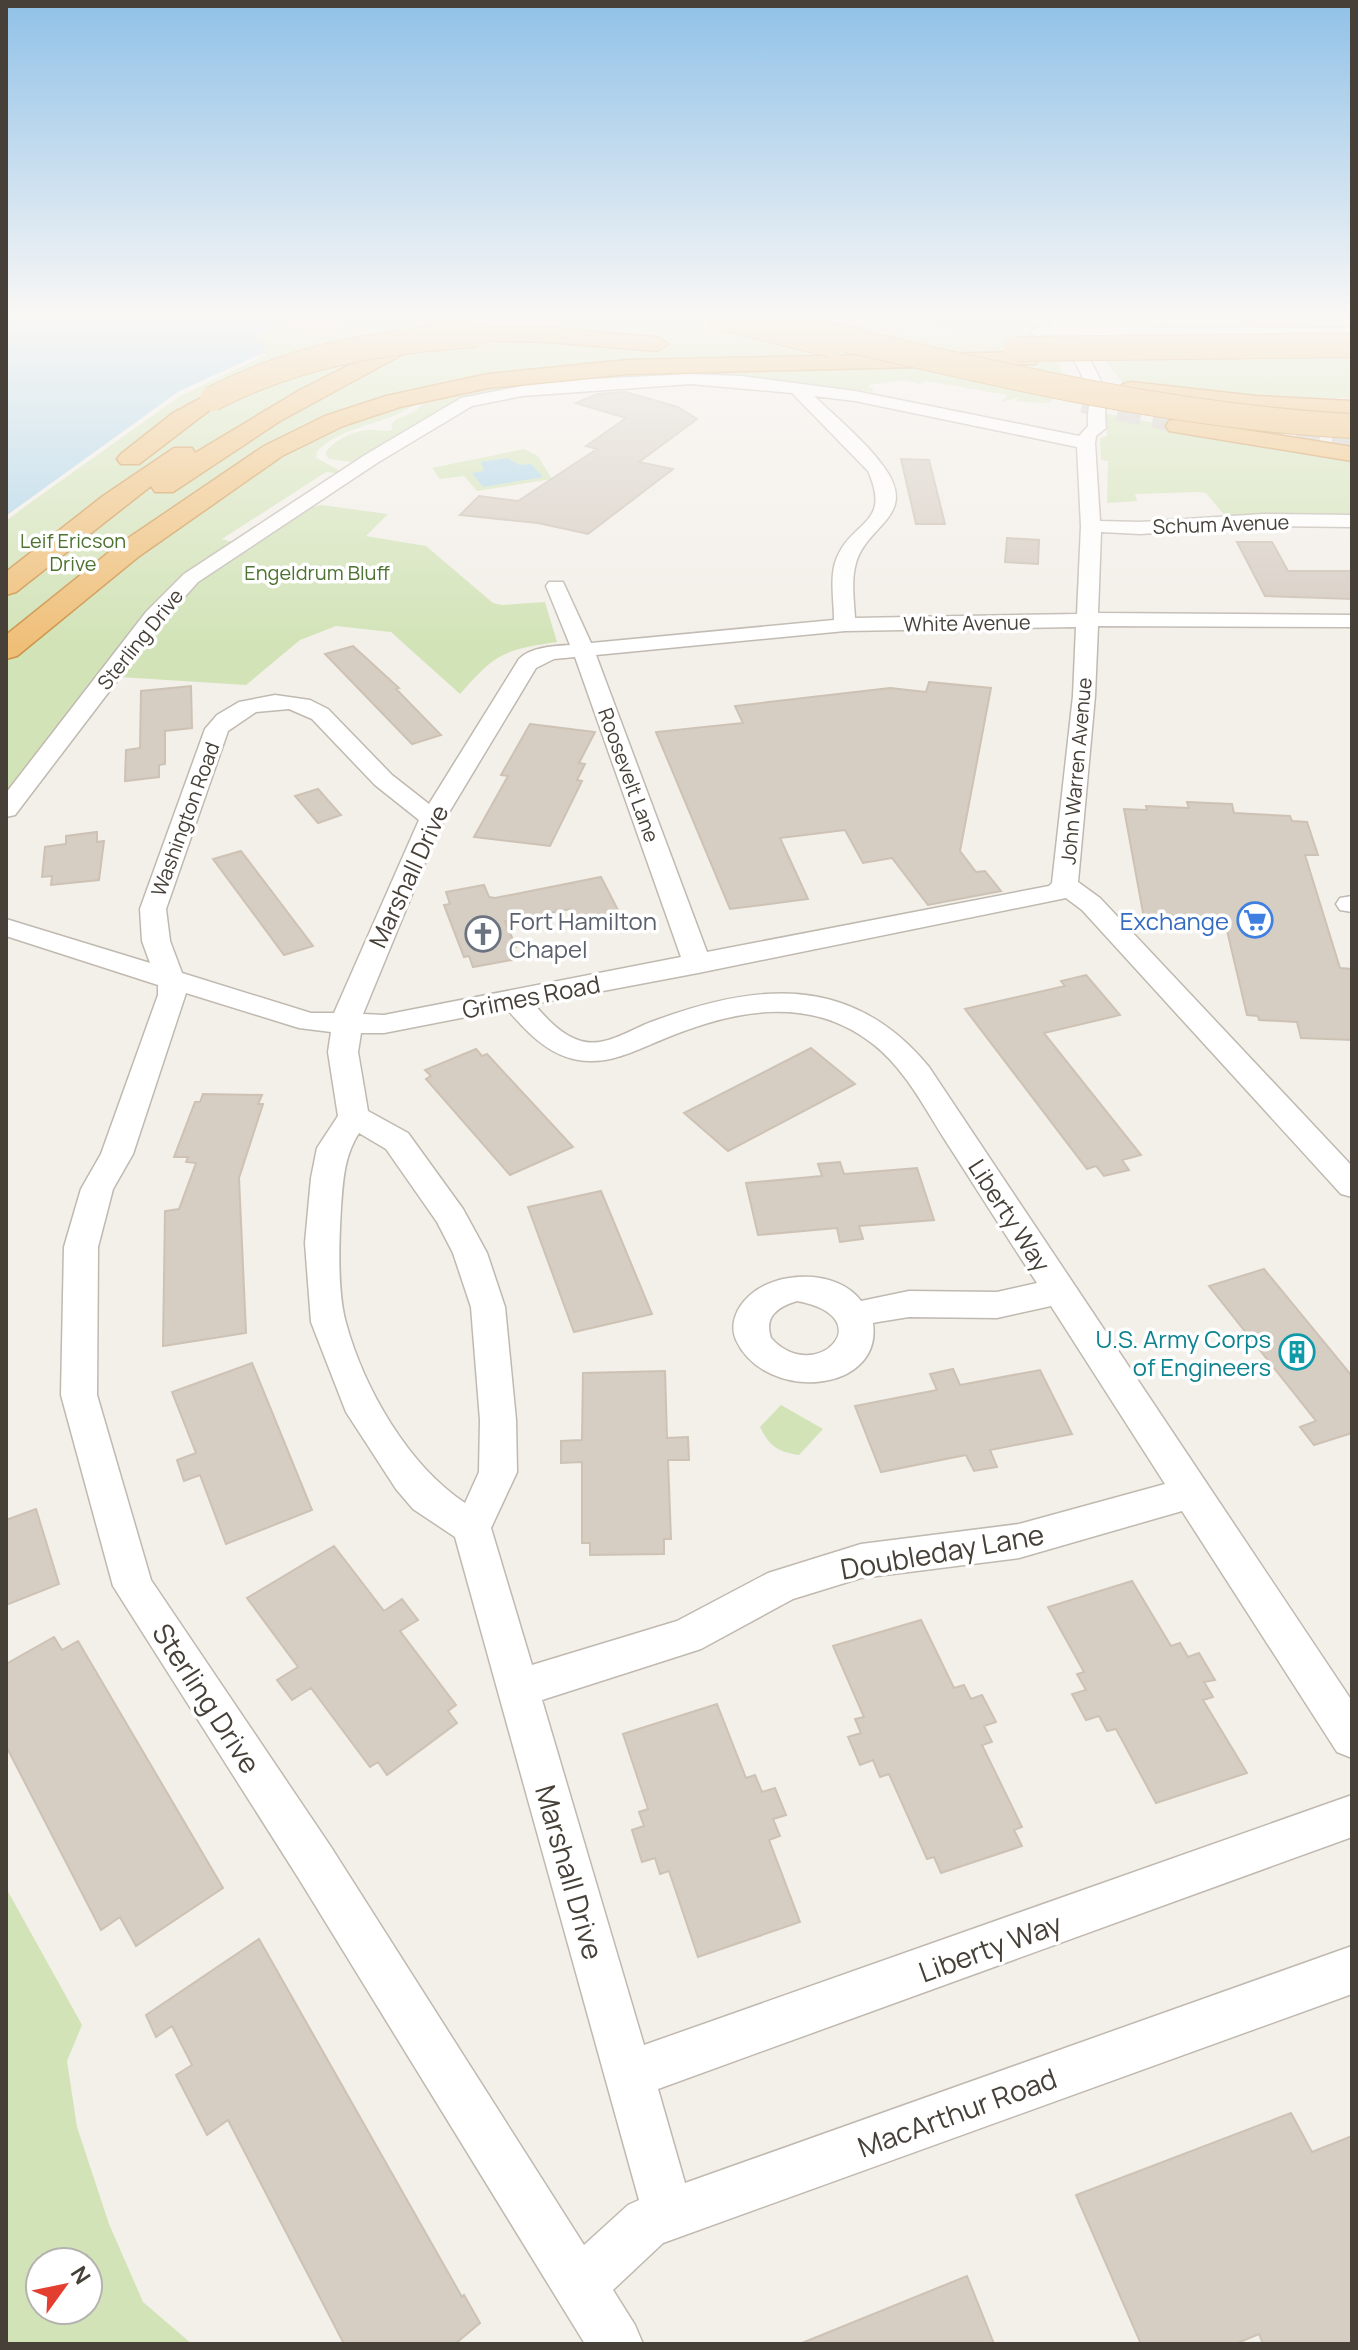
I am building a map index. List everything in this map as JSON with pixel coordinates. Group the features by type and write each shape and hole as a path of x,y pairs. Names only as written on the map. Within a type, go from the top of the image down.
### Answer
{"highway":[{"path":"6,560 172,427"},
{"path":"6,586 112,502 223,427"},
{"path":"6,631 64,572 139,506 255,427"},
{"path":"6,650 128,551 273,451 322,427"},
{"path":"1193,427 1237,437 1352,454"},
{"path":"1218,427 1352,442"},
{"path":"1242,427 1352,442"}],"street":[{"name":"Sterling Drive","path":"6,810 154,617 191,578 425,427"},
{"path":"835,427 876,469 885,484 886,499 880,519 846,561 845,625"},
{"name":"Sterling Drive","path":"1021,427 1087,438"},
{"name":"John Warren Avenue","path":"1080,427 1087,438 1091,526 1084,696 1065,885 1091,904 1352,1186"},
{"name":"John Warren Avenue","path":"1087,438 1097,427"},
{"name":"Schum Avenue","path":"1091,526 1140,528 1263,520 1352,521"},
{"name":"Roosevelt Lane","path":"556,586 698,965"},
{"name":"White Avenue","path":"582,650 845,625 1143,619 1352,621"},
{"name":"Marshall Drive","path":"354,1116 343,1052 344,1025 432,817 527,664 541,656 582,650"},
{"name":"Washington Road","path":"173,980 161,958 154,931 153,909 217,729 233,713 274,703 313,709 407,803 432,817"},
{"name":"Grimes Road","path":"6,927 309,1022 384,1024 698,965 1058,892 1065,885"},
{"name":"Sterling Drive","path":"173,980 167,1011 117,1154 97,1189 81,1247 79,1395 133,1586 315,1863 616,2344"},
{"name":"Liberty Way","path":"515,1000 541,1028 560,1042 582,1051 604,1051 705,1013 762,1001 823,1008 872,1029 904,1054 1352,1738"},
{"path":"354,1116 397,1141 451,1217 470,1253 488,1307 498,1420 498,1472 472,1528 427,1498 409,1478 364,1412 328,1322 322,1243 327,1178 333,1148 354,1116"},
{"path":"855,1316 875,1309 909,1304 997,1305 1060,1291"},
{"name":"Doubleday Lane","path":"517,1689 687,1636 782,1585 848,1565 1019,1541 1193,1492"},
{"name":"Marshall Drive","path":"472,1528 669,2215"},
{"name":"Liberty Way","path":"628,2075 1352,1816"},
{"name":"MacArthur Road","path":"581,2284 646,2223 1352,1970"}],"green space":[{"name":"Leif Ericson Drive","path":"129,427 363,427 345,433 317,451 316,458 339,470 340,474 326,472 222,539 235,543 171,585 6,794 6,521"},
{"path":"392,427 430,427 366,459 352,462 329,459 325,453 334,443 353,433 393,429"},
{"path":"1103,427 1175,427 1352,460 1352,517 1226,517 1206,493 1198,492 1135,494 1137,501 1107,503 1108,461 1101,460 1100,438 1107,436 1107,429"},
{"path":"524,449 538,456 552,479 477,491 464,476 440,479 432,468"},
{"name":"Engeldrum Bluff","path":"321,505 388,514 366,536 426,546 493,603 545,602 557,642 502,656 460,694 391,632 336,626 300,640 246,685 120,677 186,591 209,571 309,508"},
{"path":"781,1405 823,1429 799,1455 775,1447 760,1427"},
{"path":"6,1888 82,2025 67,2061 77,2127 109,2224 143,2302 192,2344 6,2344"}],"water":[{"path":"6,427 130,427 6,516"},
{"path":"507,458 519,465 531,464 543,477 483,487 472,473 484,471 481,462"}],"pier":[{"path":"130,427 137,427 6,520 6,516"}],"building":[{"path":"614,427 687,427 639,462 673,469 588,534 538,523 460,515 479,496 518,501 597,449 586,446"},
{"path":"901,459 929,460 945,524 916,524"},
{"path":"1007,538 1039,540 1038,564 1005,562"},
{"path":"1237,542 1272,542 1288,571 1352,571 1352,599 1265,596"},
{"path":"353,646 399,688 396,689 441,735 412,744 325,654"},
{"path":"929,682 991,688 960,851 976,872 985,871 1001,891 928,905 892,858 863,863 845,830 780,838 808,899 730,909 656,732 743,723 735,706 890,688 926,692"},
{"path":"191,686 192,728 165,731 165,764 159,765 159,777 125,781 126,750 140,748 141,691"},
{"path":"530,724 595,732 579,763 585,764 577,780 582,781 550,846 474,837 508,776 501,775"},
{"path":"318,789 341,815 318,823 295,796"},
{"name":"Exchange","path":"1187,802 1232,804 1234,813 1290,816 1292,821 1307,822 1318,855 1305,855 1340,968 1352,969 1352,1040 1301,1038 1297,1022 1259,1020 1258,1016 1247,1015 1225,922 1144,918 1124,809 1147,810 1146,806 1189,808"},
{"path":"97,832 97,842 104,841 99,880 51,885 52,876 42,877 45,847 66,844 66,836"},
{"path":"241,851 313,946 284,955 213,859"},
{"name":"Fort Hamilton Chapel","path":"601,877 620,914 578,922 571,909 505,921 516,947 512,948 517,959 473,967 469,956 464,957 444,905 450,904 446,892 484,885 489,897 495,898"},
{"path":"1086,975 1120,1015 1044,1033 1141,1155 1122,1160 1129,1170 1104,1176 1096,1166 1087,1169 965,1009 1065,986 1061,981"},
{"path":"811,1048 855,1084 728,1151 684,1113"},
{"path":"476,1049 482,1056 487,1054 573,1147 510,1175 426,1079 431,1076 425,1070"},
{"path":"203,1094 262,1095 258,1104 263,1104 239,1178 246,1333 163,1346 165,1211 179,1209 196,1163 186,1162 188,1157 174,1157 195,1102 200,1102"},
{"path":"840,1162 844,1174 917,1168 934,1220 859,1226 863,1239 840,1242 837,1228 758,1235 746,1183 822,1176 818,1164"},
{"path":"601,1191 652,1314 574,1332 528,1207"},
{"name":"U.S. Army Corps of Engineers","path":"1264,1269 1352,1376 1352,1433 1314,1445 1300,1427 1316,1421 1209,1286"},
{"path":"252,1363 312,1510 226,1544 200,1475 184,1481 177,1460 196,1453 172,1392"},
{"path":"953,1369 960,1385 1040,1370 1072,1434 990,1450 997,1467 974,1471 966,1455 881,1472 855,1406 937,1390 930,1374"},
{"path":"665,1371 667,1438 688,1437 689,1460 668,1460 671,1539 664,1539 664,1554 590,1555 590,1543 582,1543 582,1462 561,1463 561,1441 582,1440 583,1373"},
{"path":"36,1509 59,1584 6,1605 6,1520"},
{"path":"334,1546 384,1611 402,1599 418,1620 400,1631 456,1705 448,1711 457,1723 387,1775 378,1762 370,1767 311,1688 292,1700 277,1680 298,1667 247,1598"},
{"path":"1132,1581 1171,1646 1180,1643 1188,1657 1199,1653 1215,1680 1204,1682 1213,1697 1203,1700 1247,1773 1156,1803 1116,1729 1107,1731 1099,1716 1086,1720 1072,1694 1086,1690 1077,1674 1084,1672 1048,1607"},
{"path":"921,1620 954,1688 964,1685 971,1699 982,1695 996,1722 984,1726 992,1742 982,1745 1022,1827 1014,1830 1022,1846 941,1873 934,1857 927,1859 889,1774 880,1777 873,1760 860,1765 848,1737 861,1733 855,1719 864,1717 833,1646"},
{"path":"54,1637 62,1650 78,1641 223,1888 136,1946 120,1917 101,1930 6,1746 6,1664"},
{"path":"717,1704 746,1778 755,1775 762,1792 775,1788 786,1815 773,1819 780,1836 769,1840 800,1922 698,1957 669,1871 660,1874 655,1858 642,1862 632,1830 644,1826 639,1812 648,1809 623,1734"},
{"path":"259,1939 462,2297 464,2295 480,2323 455,2344 344,2344 228,2120 207,2135 176,2075 192,2065 172,2026 156,2037 146,2015"},
{"path":"1291,2113 1312,2152 1352,2136 1352,2344 1263,2344 1259,2334 1235,2344 1141,2344 1076,2195"},
{"path":"967,2276 994,2344 802,2344 802,2343"}],"tunnel":[{"path":"1205,427 1352,450"}],"place":[{"name":"Exchange","path":"1255,920"},
{"name":"Fort Hamilton Chapel","path":"483,934"},
{"name":"U.S. Army Corps of Engineers","path":"1297,1352"}]}
